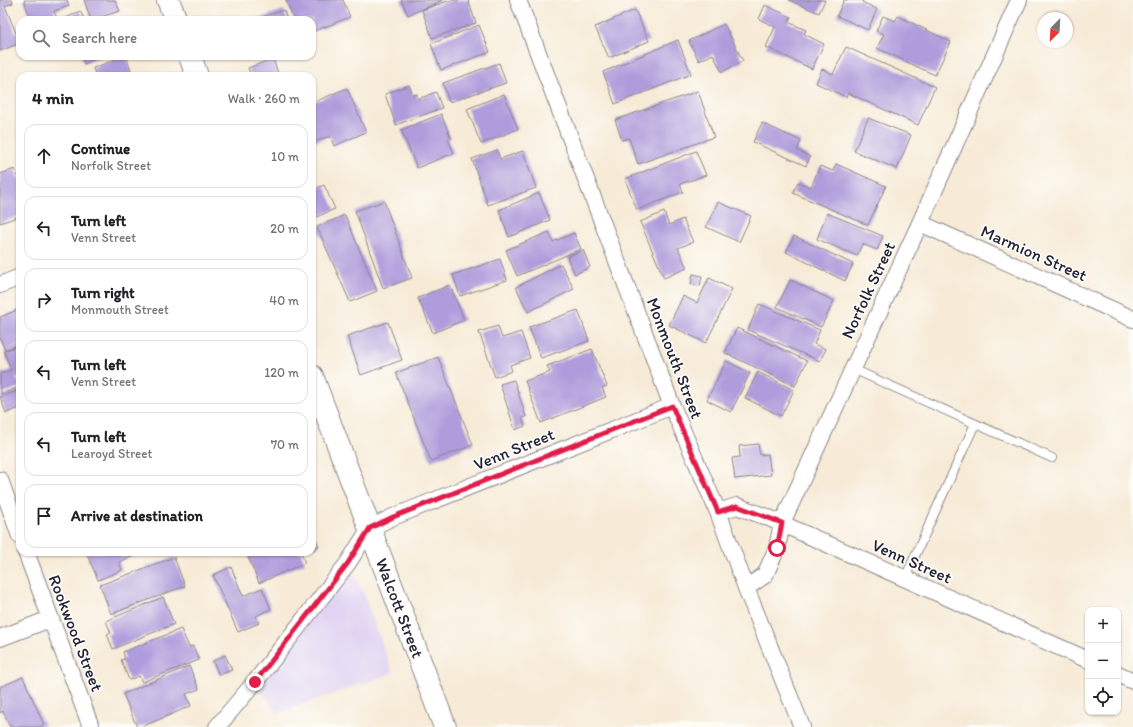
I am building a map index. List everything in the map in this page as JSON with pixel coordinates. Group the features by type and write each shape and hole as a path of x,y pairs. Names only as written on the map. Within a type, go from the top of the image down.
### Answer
{"main road":[{"path":"168,0 174,16"},
{"path":"192,60 196,72"},
{"name":"Walcott Street","path":"316,386 445,727"}],"street":[{"name":"Monmouth Street","path":"518,0 672,406 718,512 746,588 802,727"},
{"name":"Norfolk Street","path":"746,588 765,575 777,548 782,523 920,223 1019,0"},
{"name":"Marmion Street","path":"920,223 1133,318"},
{"path":"0,285 16,279"},
{"name":"Venn Street","path":"370,528 393,517 672,406"},
{"path":"0,480 16,525"},
{"name":"Venn Street","path":"718,512 737,506 782,523 1085,659"},
{"path":"216,727 255,682 348,563 370,528"},
{"name":"Rookwood Street","path":"27,556 91,727"},
{"path":"0,638 50,619"},
{"path":"1121,675 1133,681"}],"lane":[{"path":"853,369 1052,458"},
{"path":"905,578 975,424"}],"shaded area":[{"path":"348,563 363,592 393,673 277,713 255,682"}],"building":[{"path":"0,0 12,0 13,3 5,6 16,33 16,45 0,51"},
{"path":"24,0 67,0 69,6 54,11 56,16 30,16"},
{"path":"84,0 115,0 120,11 104,16 90,16"},
{"path":"286,0 343,0 350,17 316,30 316,16 292,16"},
{"path":"401,0 443,0 408,15"},
{"path":"451,0 468,0 476,23 432,38 422,10"},
{"path":"789,0 825,0 819,13"},
{"path":"844,0 863,0 862,2 877,9 868,30 837,16"},
{"path":"765,5 791,17 788,22 806,30 804,34 824,44 812,69 766,47 775,27 759,19"},
{"path":"284,10 286,16 265,16"},
{"path":"635,10 649,41 609,58 595,27"},
{"path":"80,11 83,16 70,16"},
{"path":"883,16 895,21 898,16 951,42 935,75 877,48 884,34 876,31"},
{"path":"724,24 743,61 722,72 713,54 699,61 689,41"},
{"path":"479,25 490,52 441,70 431,44"},
{"path":"678,40 691,74 615,104 603,72"},
{"path":"846,47 935,87 918,125 848,93 846,97 816,83 822,69 833,74"},
{"path":"82,60 93,60 84,64"},
{"path":"115,60 127,60 132,72 94,72 93,68"},
{"path":"273,60 278,72 250,72 248,68"},
{"path":"499,63 506,83 449,102 443,83"},
{"path":"409,85 413,95 417,94 418,99 436,92 442,108 396,125 385,94"},
{"path":"347,88 366,132 334,146 330,136 316,141 316,101"},
{"path":"698,91 714,137 638,164 629,138 622,140 615,120"},
{"path":"504,94 518,129 481,144 467,109"},
{"path":"441,114 451,138 448,139 454,153 417,168 401,130"},
{"path":"868,118 911,135 897,169 854,151"},
{"path":"762,123 801,141 797,150 810,157 806,166 753,142"},
{"path":"497,150 500,159 523,151 536,188 488,205 472,159"},
{"path":"696,151 706,175 680,184 683,192 637,210 625,179"},
{"path":"836,164 886,186 868,225 793,193 798,182 811,187 820,166 833,171"},
{"path":"15,169 16,172 16,217 0,223 0,174"},
{"path":"324,185 335,209 316,217 316,188"},
{"path":"539,193 550,220 509,237 499,210"},
{"path":"384,201 412,278 383,288 355,211"},
{"path":"718,202 751,216 739,242 706,227"},
{"path":"664,212 669,225 683,219 693,242 678,248 687,268 664,278 640,222"},
{"path":"827,213 883,236 877,250 862,244 857,256 817,239"},
{"path":"345,215 377,291 350,302 317,227"},
{"path":"549,232 553,242 574,233 581,249 517,276 506,250"},
{"path":"794,236 853,264 845,281 786,252"},
{"path":"583,250 590,267 575,274 567,257"},
{"path":"500,259 507,280 460,296 453,275"},
{"path":"561,264 574,289 528,312 516,287"},
{"path":"693,274 702,276 700,286 691,284"},
{"path":"709,278 732,289 706,343 669,325 683,296 697,303"},
{"path":"790,280 834,301 821,327 777,307"},
{"path":"450,285 464,320 433,333 418,298"},
{"path":"759,304 820,330 814,344 826,349 820,361 748,330"},
{"path":"578,310 589,341 541,358 529,327"},
{"path":"16,311 16,346 5,350 0,338 0,317"},
{"path":"388,322 402,360 361,375 347,336"},
{"path":"498,326 502,338 521,332 530,358 510,365 512,371 495,377 479,332"},
{"path":"737,328 807,361 795,386 725,353"},
{"path":"16,346 16,388 1,394 0,374 11,370 4,351"},
{"path":"592,349 607,386 602,388 606,397 541,423 525,381 550,372 547,366"},
{"path":"438,357 473,445 431,461 396,373"},
{"path":"726,361 750,373 731,412 707,400"},
{"path":"758,372 794,390 781,416 745,398"},
{"path":"514,380 526,417 522,418 525,426 515,430 500,384"},
{"path":"16,391 16,409 6,413 0,397"},
{"path":"758,444 760,455 768,454 771,475 735,479 732,458 740,457 739,446"},
{"path":"316,539 319,546 316,547"},
{"path":"88,556 133,556 119,562 122,570 98,580"},
{"path":"302,556 305,563 259,583 248,557"},
{"path":"174,557 185,586 111,614 100,585"},
{"path":"231,567 243,596 262,588 271,609 256,616 259,623 238,632 213,575"},
{"path":"163,597 174,624 113,649 107,634 111,633 106,621"},
{"path":"181,629 189,647 193,646 199,660 142,682 139,676 129,680 121,660 125,659 123,652"},
{"path":"225,655 232,670 219,675 213,661"},
{"path":"189,666 199,689 186,694 191,706 141,727 137,727 123,694"},
{"path":"23,677 44,725 40,727 10,727 3,711 0,713 0,687"}],"route":[{"path":"255,682 348,563 370,528 393,517 672,406 718,512 737,506 782,523 777,548"}]}
